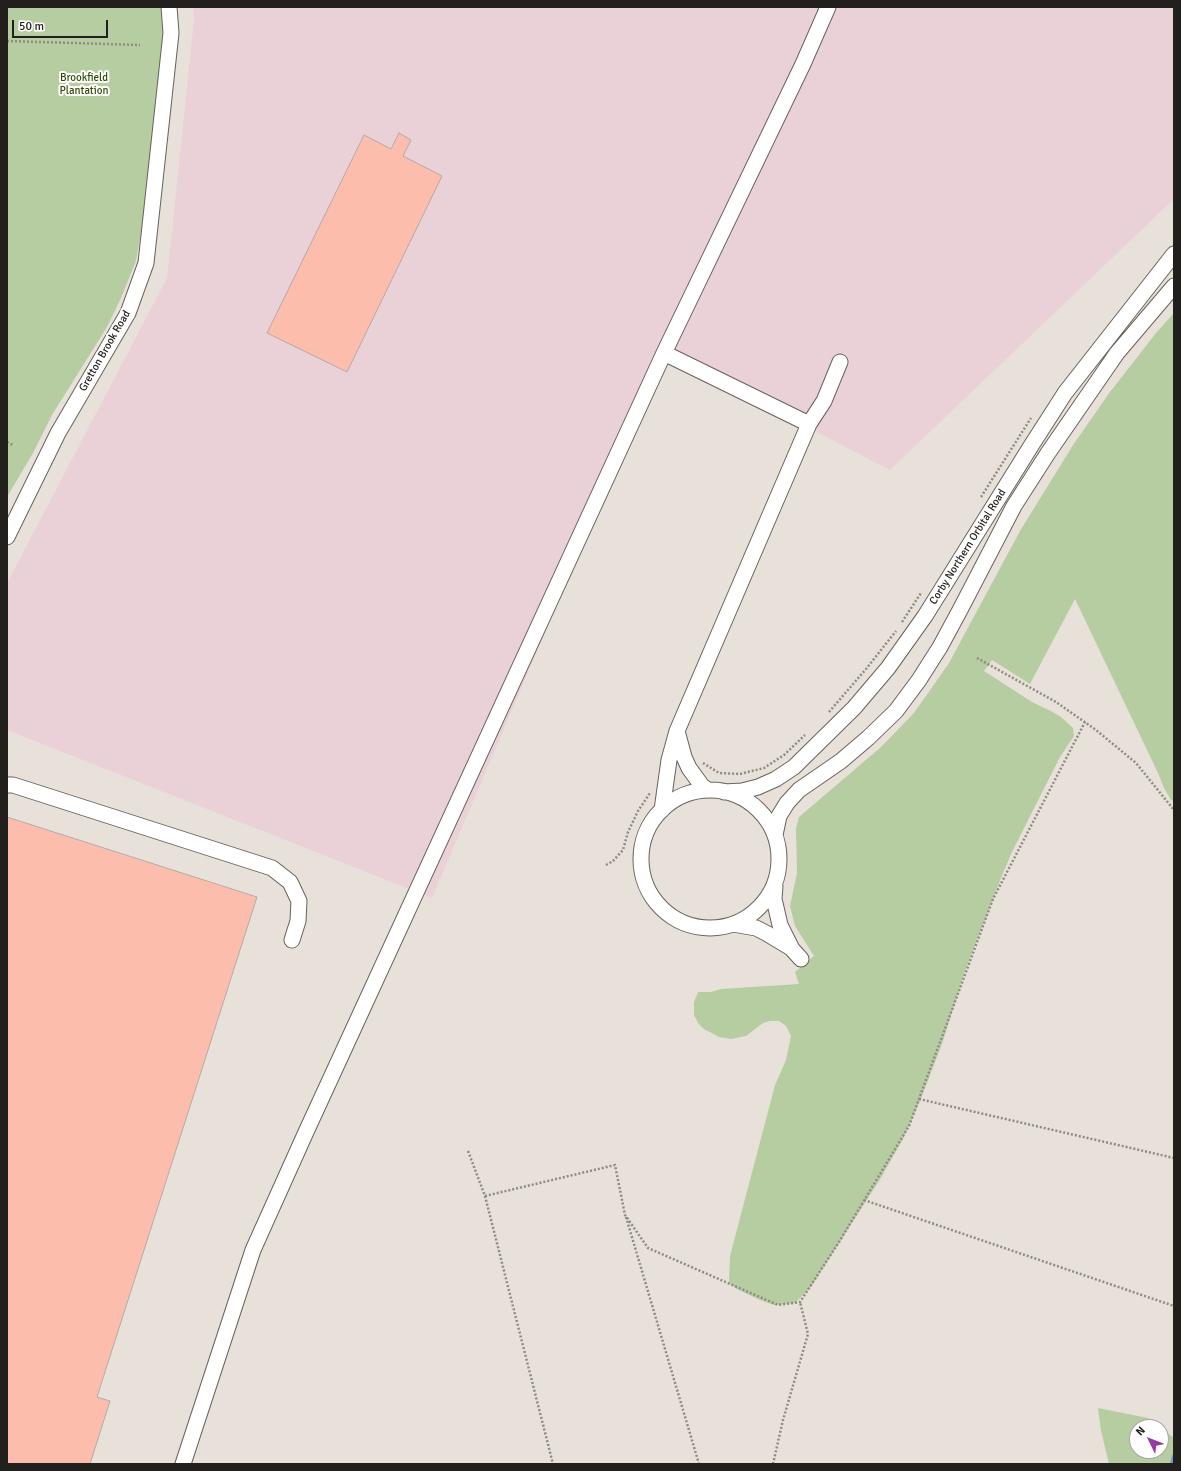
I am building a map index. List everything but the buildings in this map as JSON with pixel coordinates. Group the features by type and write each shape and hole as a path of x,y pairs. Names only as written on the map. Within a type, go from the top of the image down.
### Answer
{"street":[{"name":"Gretton Brook Road","path":"7,537 58,433 128,313 146,263 171,33 169,7"},
{"path":"183,1464 253,1250 664,353 803,64 828,7"},
{"name":"Corby Northern Orbital Road","path":"724,792 742,791 758,787 776,779 794,767 854,708 888,668 925,616 1065,393 1174,254"},
{"name":"Corby Northern Orbital Road","path":"775,835 779,816 786,803 799,790 841,760 868,738 896,711 919,680 940,647 1014,506 1048,453 1117,353 1174,286"},
{"path":"664,353 809,424"},
{"path":"662,810 669,760 678,731 809,424 824,401 840,362"},
{"path":"678,731 684,756 689,768 702,786 708,790"},
{"path":"7,785 13,785 272,868 290,882 299,901 298,921 292,940"},
{"path":"734,924 756,928 766,933 796,954 785,936 776,912 774,898 775,883 779,867 779,856 775,835 763,815 745,800 724,792 708,790 691,793 681,797 662,810 650,826 643,844 641,864 646,885 657,904 673,918 692,926 713,929 734,924 751,915 766,901 775,883"}],"path":[{"path":"7,41 140,45"},
{"path":"981,498 1032,416"},
{"path":"7,442 13,445"},
{"path":"825,716 898,629 924,589"},
{"path":"977,658 1056,702 1085,722 1136,763 1174,810"},
{"path":"773,1464 782,1420 808,1334 800,1302 909,1126 993,900 1085,722"},
{"path":"700,758 702,763 719,773 740,774 764,768 784,755 807,733"},
{"path":"919,1099 1174,1158"},
{"path":"468,1151 485,1196 553,1464"},
{"path":"485,1196 615,1165 625,1215 699,1464"},
{"path":"864,1200 1174,1306"},
{"path":"625,1215 648,1248 778,1305 800,1302"}],"shaded area":[{"path":"193,7 1174,7 1174,199 890,470 664,353 432,898 7,730 7,583 167,278 194,20"}],"green space":[{"name":"Brookfield Plantation","path":"7,7 165,7 166,29 151,177 136,261 107,327 52,415 33,453 7,497"},
{"path":"1174,313 1174,801 1171,800 1164,788 1075,599 1030,684 992,660 984,671 1032,702 1061,717 1073,728 1074,736 1060,757 1012,852 964,974 942,1044 920,1101 903,1139 879,1181 811,1287 795,1303 774,1305 760,1300 737,1289 729,1283 730,1256 775,1085 786,1060 791,1036 786,1026 779,1021 770,1021 763,1023 746,1036 731,1039 719,1037 704,1029 698,1023 694,1015 694,1002 698,992 799,984 795,972 814,956 795,926 790,906 797,873 796,828 799,817 881,747 913,714 949,663 1020,531 1073,445 1110,392 1156,333"},
{"path":"1098,1408 1148,1418 1149,1419 1129,1419 1129,1459 1169,1459 1169,1434 1174,1438 1174,1464 1109,1464 1101,1431"}],"waterway":[{"path":"1172,1464 1174,1456"}]}
